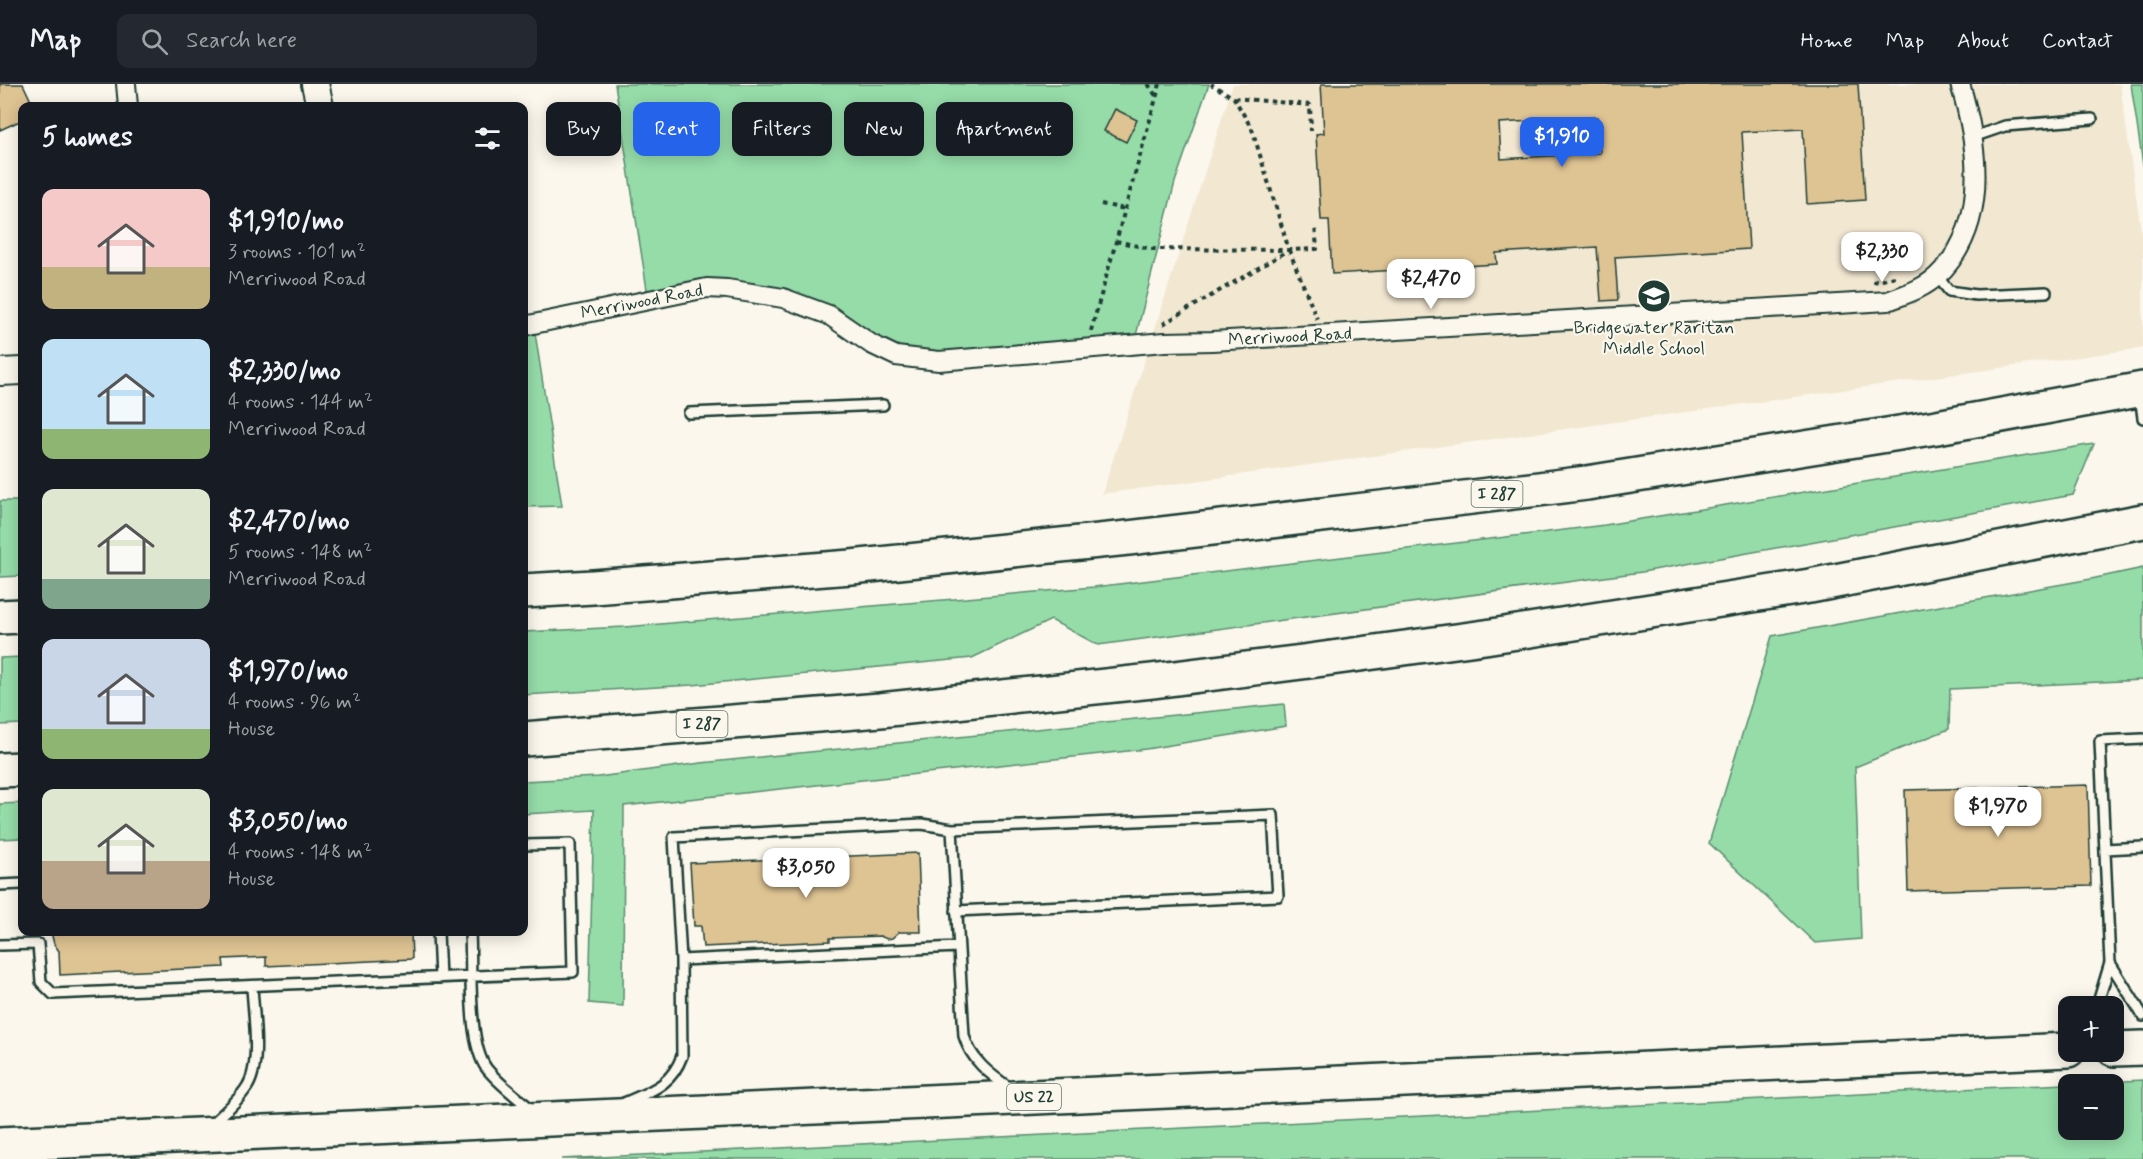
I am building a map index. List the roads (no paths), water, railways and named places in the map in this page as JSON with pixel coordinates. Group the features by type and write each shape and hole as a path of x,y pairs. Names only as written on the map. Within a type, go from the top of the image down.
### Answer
{"highway":[{"name":"I 287","path":"528,591 851,567 1398,507 1599,481 1937,427 2142,399"},
{"name":"I 287","path":"528,739 880,710 1302,662 1485,637 1810,586 2143,521"},
{"path":"0,617 18,616"},
{"path":"0,770 18,769"},
{"path":"2124,1049 2143,1048"},
{"name":"US 22","path":"0,1144 2058,1050"}],"street":[{"path":"126,84 128,102"},
{"path":"315,84 319,102"},
{"name":"Merriwood Road","path":"528,325 706,288 727,289 783,298 830,315 871,344 896,356 939,361 1166,342 1888,301 1916,291 1937,276 1963,243 1976,191 1973,138 1960,84"},
{"path":"0,372 18,371"}],"lane":[{"path":"1973,138 2005,126 2092,119"},
{"path":"1937,276 1949,291 1976,295 2046,292"},
{"path":"688,413 883,405"},
{"path":"2100,996 2110,963 2100,741 2143,739"},
{"path":"592,1117 654,1090 668,1080 677,1069 682,1056 681,960 674,837 922,824 952,829 1273,815 1278,896 956,911"},
{"path":"952,829 964,1036 967,1047 988,1073 1024,1098"},
{"path":"37,936 41,982 53,994 573,972 570,844 528,845"},
{"path":"2105,849 2143,847"},
{"path":"0,885 18,884"},
{"path":"438,936 440,978"},
{"path":"470,936 474,1032 478,1051 486,1068 544,1120"},
{"path":"0,945 38,944"},
{"path":"681,960 958,947"},
{"path":"2110,963 2143,1016"},
{"path":"200,1135 229,1108 249,1085 255,1054 252,986"}],"place":[{"name":"Bridgewater Raritan Middle School","path":"1654,296"}]}
